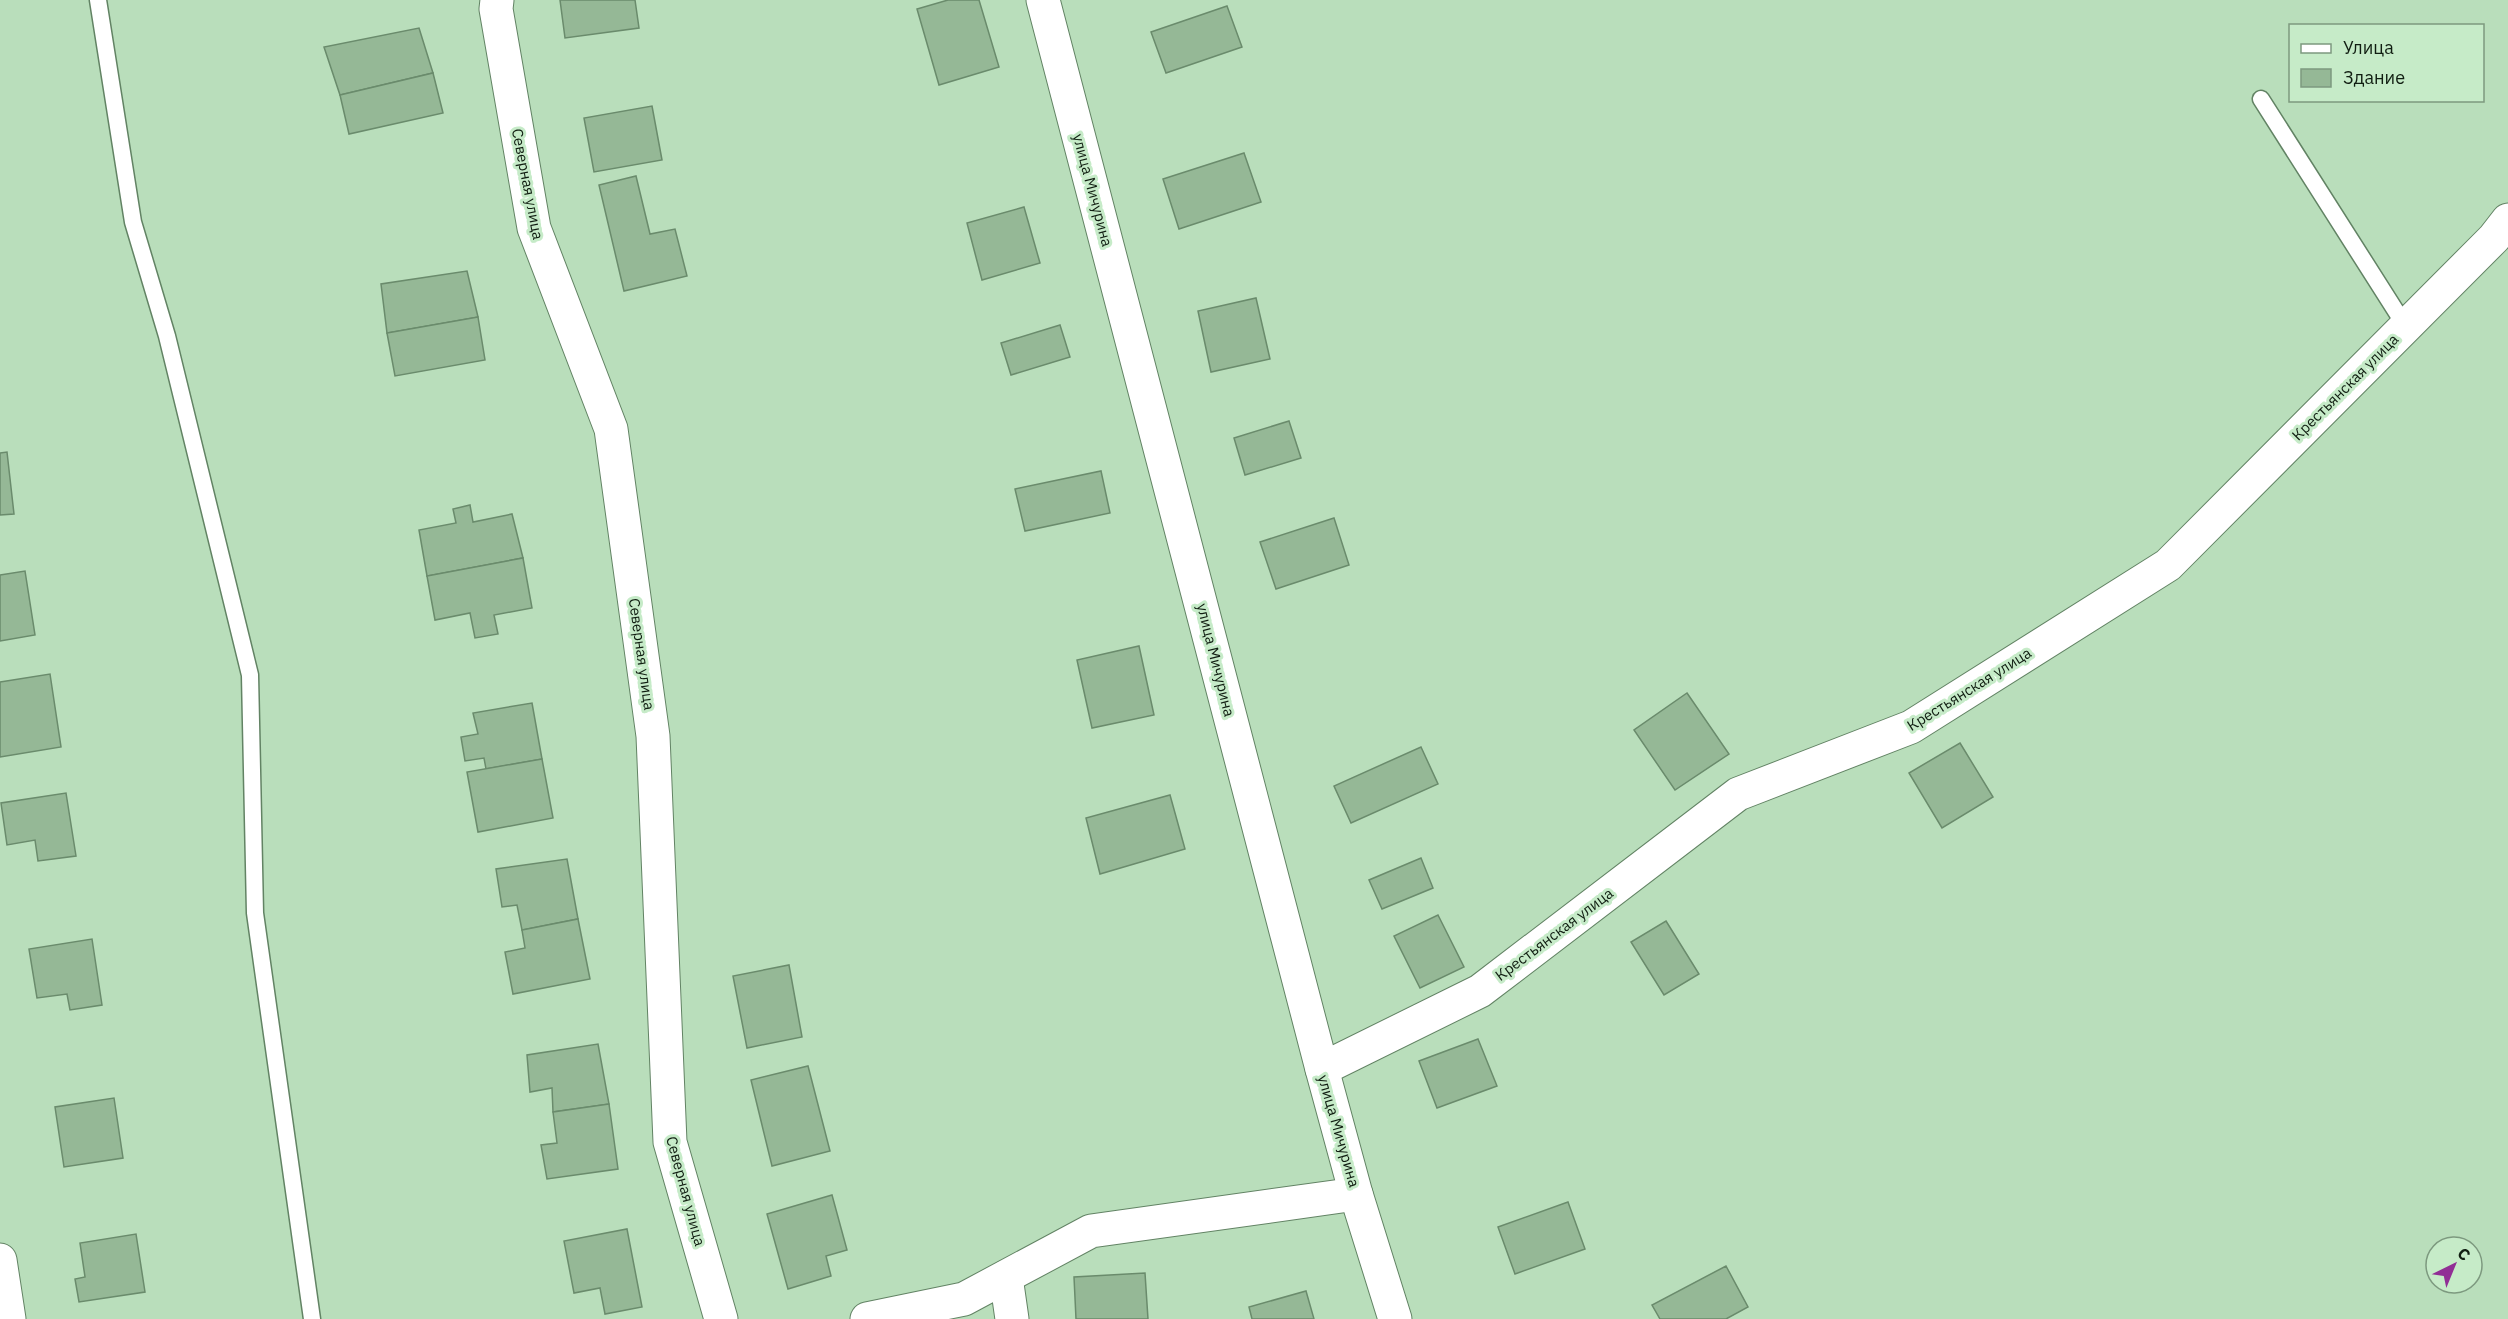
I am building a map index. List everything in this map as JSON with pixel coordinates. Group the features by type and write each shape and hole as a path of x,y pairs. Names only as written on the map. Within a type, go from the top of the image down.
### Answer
{"street":[{"name":"Северная улица","path":"497,0 496,9 534,228 611,429 653,735 670,1142 721,1319"},
{"name":"улица Мичурина","path":"1043,0 1322,1070 1356,1194 1395,1319"},
{"name":"Крестьянская улица","path":"1322,1070 1480,991 1738,794 1911,727 2168,565 2494,238 2508,220"},
{"path":"867,1319 964,1299 1091,1231 1356,1194"},
{"path":"0,1260 9,1319"},
{"path":"1006,1277 1012,1319"}],"lane":[{"path":"98,0 133,222 167,336 249,675 255,913 312,1319"},
{"path":"2260,99 2406,327"}],"building":[{"path":"560,0 635,0 639,28 565,38"},
{"path":"948,0 979,0 999,67 939,85 917,9"},
{"path":"1227,6 1242,47 1166,73 1151,32"},
{"path":"419,28 433,73 340,95 324,47"},
{"path":"433,73 443,113 349,134 340,95"},
{"path":"652,106 662,160 594,172 584,118"},
{"path":"1244,153 1261,202 1179,229 1163,179"},
{"path":"636,176 650,234 675,229 687,276 624,291 599,185"},
{"path":"1024,207 1040,263 982,280 967,223"},
{"path":"467,271 478,317 387,333 381,284"},
{"path":"1256,298 1270,359 1211,372 1198,311"},
{"path":"478,317 485,360 395,376 387,333"},
{"path":"1060,325 1070,357 1011,375 1001,343"},
{"path":"1289,421 1301,458 1245,475 1234,438"},
{"path":"7,452 14,514 0,515 0,453"},
{"path":"1101,471 1110,513 1025,531 1015,489"},
{"path":"470,505 473,522 512,514 523,558 427,576 419,530 456,523 453,509"},
{"path":"1334,518 1349,565 1276,589 1260,542"},
{"path":"523,558 532,608 494,615 498,634 475,638 470,613 435,620 427,576"},
{"path":"25,571 35,635 0,641 0,575"},
{"path":"1139,646 1154,715 1092,728 1077,660"},
{"path":"50,674 61,747 0,757 0,682"},
{"path":"1687,693 1729,754 1675,790 1634,730"},
{"path":"532,703 542,759 486,769 484,758 465,761 461,737 478,734 473,713"},
{"path":"1960,743 1993,797 1942,828 1909,773"},
{"path":"1421,747 1438,784 1351,823 1334,786"},
{"path":"542,759 553,818 478,832 467,772"},
{"path":"66,793 76,856 38,861 35,840 7,845 1,803"},
{"path":"1170,795 1185,849 1100,874 1086,818"},
{"path":"1421,858 1433,888 1382,909 1369,880"},
{"path":"567,859 578,919 522,930 517,905 502,907 496,869"},
{"path":"1438,915 1464,967 1420,988 1394,936"},
{"path":"578,919 590,979 513,994 505,952 525,948 522,930"},
{"path":"1666,921 1699,974 1664,995 1631,942"},
{"path":"92,939 102,1005 70,1010 67,994 37,998 29,949"},
{"path":"789,965 802,1037 747,1048 733,976"},
{"path":"1478,1039 1497,1086 1437,1108 1419,1061"},
{"path":"598,1044 609,1104 553,1112 552,1088 530,1092 527,1055"},
{"path":"808,1066 830,1151 772,1166 751,1080"},
{"path":"114,1098 123,1158 64,1167 55,1107"},
{"path":"609,1104 618,1169 547,1179 541,1145 557,1143 553,1112"},
{"path":"832,1195 847,1250 826,1256 831,1276 788,1289 767,1214"},
{"path":"1568,1202 1585,1249 1515,1274 1498,1227"},
{"path":"627,1229 642,1307 605,1314 600,1288 574,1293 564,1241"},
{"path":"136,1234 145,1292 79,1302 75,1279 85,1277 80,1243"},
{"path":"1726,1266 1748,1307 1726,1319 1660,1319 1652,1305"},
{"path":"1145,1273 1148,1319 1076,1319 1074,1277"},
{"path":"1306,1291 1314,1319 1252,1319 1249,1307"}]}
